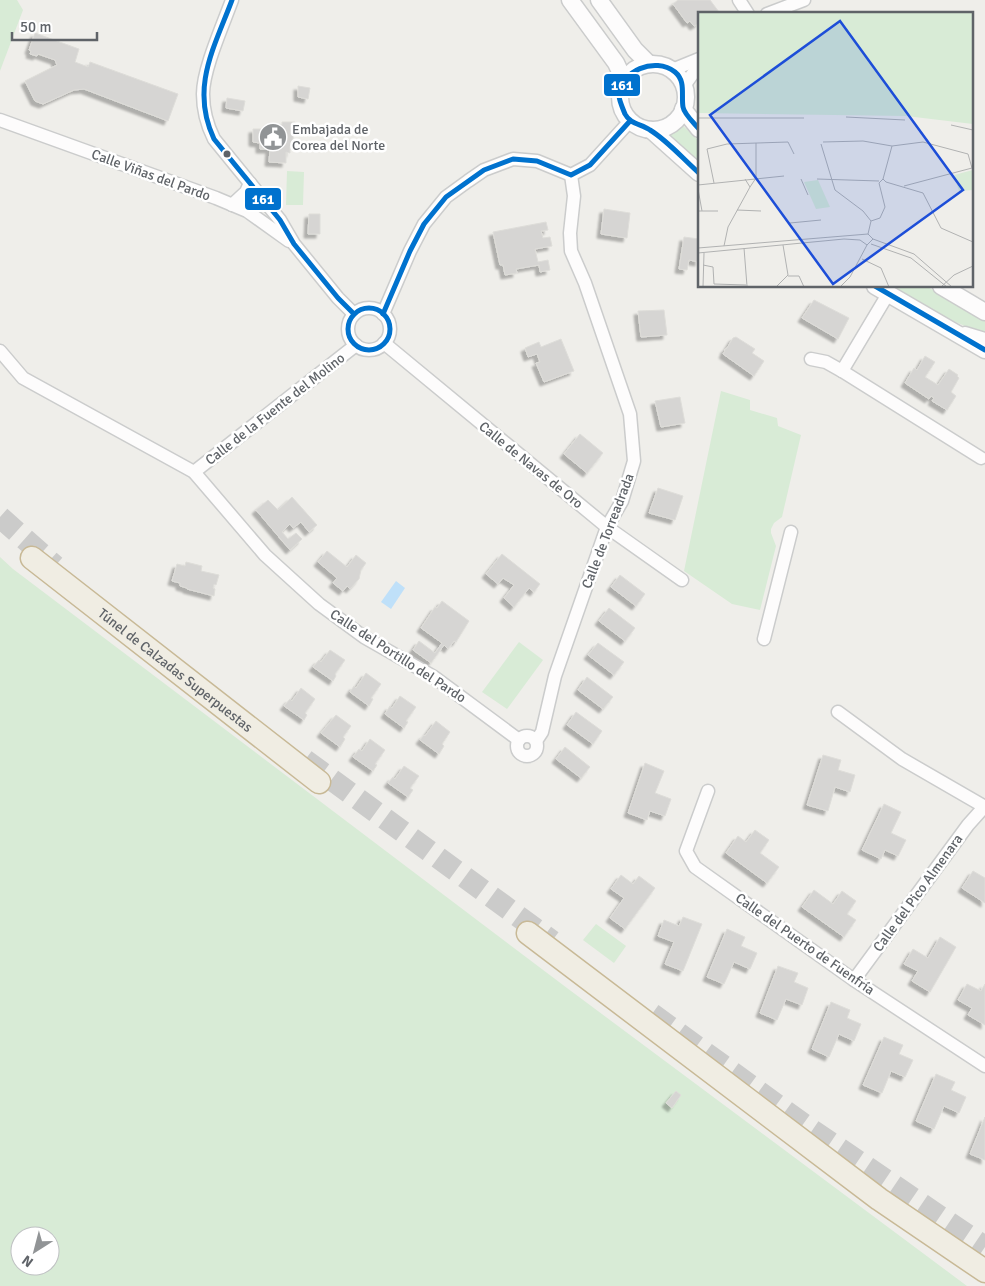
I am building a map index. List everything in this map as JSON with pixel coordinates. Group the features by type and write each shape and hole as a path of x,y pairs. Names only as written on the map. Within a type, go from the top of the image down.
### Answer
{"highway":[{"name":"Túnel de Calzadas Superpuestas","path":"32,558 319,782"},
{"path":"528,933 879,1199 985,1271"}],"street":[{"path":"232,0 206,74 203,92 207,125 214,139 280,220 294,244 338,298 354,314"},
{"path":"570,0 616,63 624,80"},
{"path":"599,0 635,50 649,64"},
{"path":"739,0 747,12"},
{"path":"772,12 804,0"},
{"path":"672,70 698,59"},
{"path":"651,130 668,126 676,120 683,110 686,96 684,86 672,70 661,65 649,64 635,68 624,80 620,90 620,101 624,113 630,121 640,127 651,130 698,172"},
{"path":"684,86 698,66"},
{"path":"683,110 698,128"},
{"name":"Calle Viñas del Pardo","path":"0,120 247,211 294,244"},
{"path":"383,314 410,251 424,224 446,197 484,170 513,159 537,161 571,175 590,165 630,121"},
{"name":"Calle de Torreadrada","path":"536,741 542,732 555,676 607,528 622,501 634,461 630,414 571,251 570,233 574,196 571,175"},
{"path":"232,205 246,192 250,183"},
{"path":"247,211 262,198"},
{"path":"944,288 985,312"},
{"path":"842,371 882,290 985,350"},
{"path":"367,308 374,309 383,314 389,323 390,330 388,338 384,343 373,349 361,348 351,340 348,326 354,314 367,308"},
{"path":"940,324 985,339"},
{"name":"Calle de Navas de Oro","path":"384,343 607,528 682,580"},
{"name":"Calle de la Fuente del Molino","path":"194,472 356,345"},
{"name":"Calle del Portillo del Pardo","path":"0,351 23,378 194,472 265,555 318,604 364,637 434,678 519,740 517,749 522,754 528,756 534,753 536,741"},
{"path":"811,360 826,362 842,371 981,458"},
{"path":"764,639 791,532"},
{"path":"838,712 902,759 985,807"},
{"name":"Calle del Puerto de Fuenfría","path":"708,791 686,851 694,867 854,980 985,1066"},
{"name":"Calle del Pico Almenara","path":"854,980 968,825 985,807"}],"green space":[{"path":"0,0 17,0 23,10 0,71"},
{"path":"679,122 698,140 698,161 668,133"},
{"path":"287,171 304,172 303,205 286,205"},
{"path":"895,288 929,288 985,321 985,335 940,315"},
{"path":"721,391 750,400 750,410 777,418 778,426 801,435 782,517 774,523 771,529 776,546 760,610 732,604 684,571"},
{"path":"0,557 13,569 567,988 967,1286 0,1286"},
{"path":"519,642 543,660 507,709 482,692"},
{"path":"596,924 626,946 614,963 583,940"}],"water":[{"path":"396,581 405,588 391,609 381,602"}],"building":[{"path":"678,0 710,0 719,12 698,12 698,24 694,26 690,21 687,23 673,4"},
{"path":"35,33 79,49 75,62 88,67 90,62 178,94 168,121 84,89 74,90 43,104 35,101 25,81 57,65 55,60 38,54 37,56 30,54 31,51 29,50"},
{"path":"298,86 310,88 308,99 298,97"},
{"path":"227,98 245,101 243,111 226,108"},
{"name":"Embajada de Corea del Norte","path":"282,122 295,122 292,147 290,146 290,153 286,152 286,163 269,162 270,149 260,149 260,143 253,142 253,129 268,129 268,124 282,125"},
{"path":"604,209 630,213 627,238 601,234"},
{"path":"309,214 320,214 320,234 308,234"},
{"path":"546,222 548,230 541,231 543,238 550,237 552,246 535,249 538,262 548,260 550,270 540,272 539,265 516,269 517,273 505,275 503,265 500,265 493,232"},
{"path":"684,237 698,239 698,262 689,260 687,270 679,269"},
{"path":"814,300 849,318 838,339 802,318"},
{"path":"664,310 667,335 641,337 638,311"},
{"path":"736,337 755,349 752,353 764,361 754,376 723,354 733,338"},
{"path":"561,339 574,371 544,382 536,363 540,362 537,354 528,357 525,348 539,342 541,347"},
{"path":"925,356 935,362 925,377 938,385 949,369 958,375 959,378 951,392 956,396 947,410 932,401 934,398 931,396 929,399 905,383 914,368 917,370"},
{"path":"680,397 685,423 661,427 655,401"},
{"path":"580,434 603,453 587,473 564,454"},
{"path":"658,488 683,496 675,520 649,513"},
{"path":"292,497 317,525 309,532 301,522 293,528 290,524 282,532 288,539 296,533 302,539 290,550 256,510 268,500 278,510"},
{"path":"327,551 347,567 356,555 366,563 361,570 359,579 350,589 347,586 343,591 333,583 337,578 318,562"},
{"path":"502,554 540,584 534,592 529,588 514,607 504,598 514,585 503,578 498,584 486,574"},
{"path":"186,562 202,566 201,571 219,575 213,588 215,589 214,596 187,589 180,586 180,583 172,581 177,564 185,566"},
{"path":"620,575 645,594 636,606 611,587"},
{"path":"442,601 469,621 456,642 454,641 448,649 444,645 431,663 413,650 419,641 435,653 442,643 421,628 435,607 437,608"},
{"path":"609,608 635,628 625,641 599,621"},
{"path":"598,643 624,662 614,675 588,655"},
{"path":"330,650 345,660 335,674 336,676 333,681 313,667 319,660 321,662"},
{"path":"366,673 381,684 371,698 373,699 369,706 350,692 354,686 356,688"},
{"path":"587,677 613,697 603,709 578,690"},
{"path":"301,688 315,699 305,713 307,715 304,720 284,706 290,699 292,701"},
{"path":"400,696 416,707 406,721 408,722 404,728 385,714 390,706 392,708"},
{"path":"576,712 602,731 593,744 567,725"},
{"path":"336,715 351,726 343,737 345,739 340,747 321,733"},
{"path":"436,721 450,732 442,744 444,746 439,754 420,740"},
{"path":"370,739 385,750 375,764 377,765 373,771 353,757 359,749 362,751"},
{"path":"565,747 590,767 581,778 556,759"},
{"path":"823,755 841,760 838,770 855,775 850,792 835,787 828,811 807,805"},
{"path":"645,763 664,771 655,793 671,799 665,816 650,811 647,820 628,813"},
{"path":"404,766 419,776 410,788 413,790 408,797 388,783 393,777 395,779"},
{"path":"884,804 901,812 891,833 906,840 898,856 885,850 881,859 862,850"},
{"path":"755,830 769,840 760,853 779,867 767,883 726,853 738,836 746,842"},
{"path":"973,871 985,878 985,903 962,888"},
{"path":"621,875 633,884 639,876 655,888 625,929 610,918 624,898 611,889"},
{"path":"814,890 833,904 842,891 856,901 847,914 856,920 844,937 802,907"},
{"path":"683,917 702,924 683,971 665,964 674,942 658,936 664,920 679,926"},
{"path":"727,929 745,937 741,946 757,953 750,969 734,962 724,984 707,977"},
{"path":"940,937 956,947 930,992 912,981 918,971 904,964 913,949 928,958"},
{"path":"778,966 798,973 794,982 808,988 802,1005 786,999 777,1020 760,1013"},
{"path":"967,984 981,991 985,984 985,1025 968,1015 972,1008 958,1000"},
{"path":"831,1002 850,1010 847,1018 861,1024 854,1041 839,1034 829,1057 812,1049"},
{"path":"884,1037 903,1045 899,1054 913,1060 905,1077 891,1071 882,1093 863,1085"},
{"path":"936,1074 955,1082 951,1090 966,1097 959,1113 944,1106 934,1129 916,1121"},
{"path":"676,1091 681,1095 672,1108 666,1103"},
{"path":"985,1117 985,1160 970,1154"}],"tunnel":[{"path":"0,517 55,566"},
{"path":"305,760 552,941"},
{"path":"652,1014 806,1126 985,1247"}],"transit line":[{"name":"161","path":"232,0 212,52 204,85 204,103 207,120 214,139 280,220 294,244 338,298 354,314"},
{"name":"161","path":"698,128 684,110 682,84 675,72 667,67 649,66 632,73 625,79 619,96 627,117 657,134 698,172"},
{"name":"161","path":"383,314 410,251 424,224 446,197 484,170 513,159 537,161 571,175 590,165 630,121"},
{"name":"161","path":"878,288 985,350"},
{"name":"161","path":"369,308 384,314 390,329 384,344 369,350 354,344 348,329 354,314 369,308"}],"place":[{"name":"Embajada de Corea del Norte","path":"273,137"}]}
